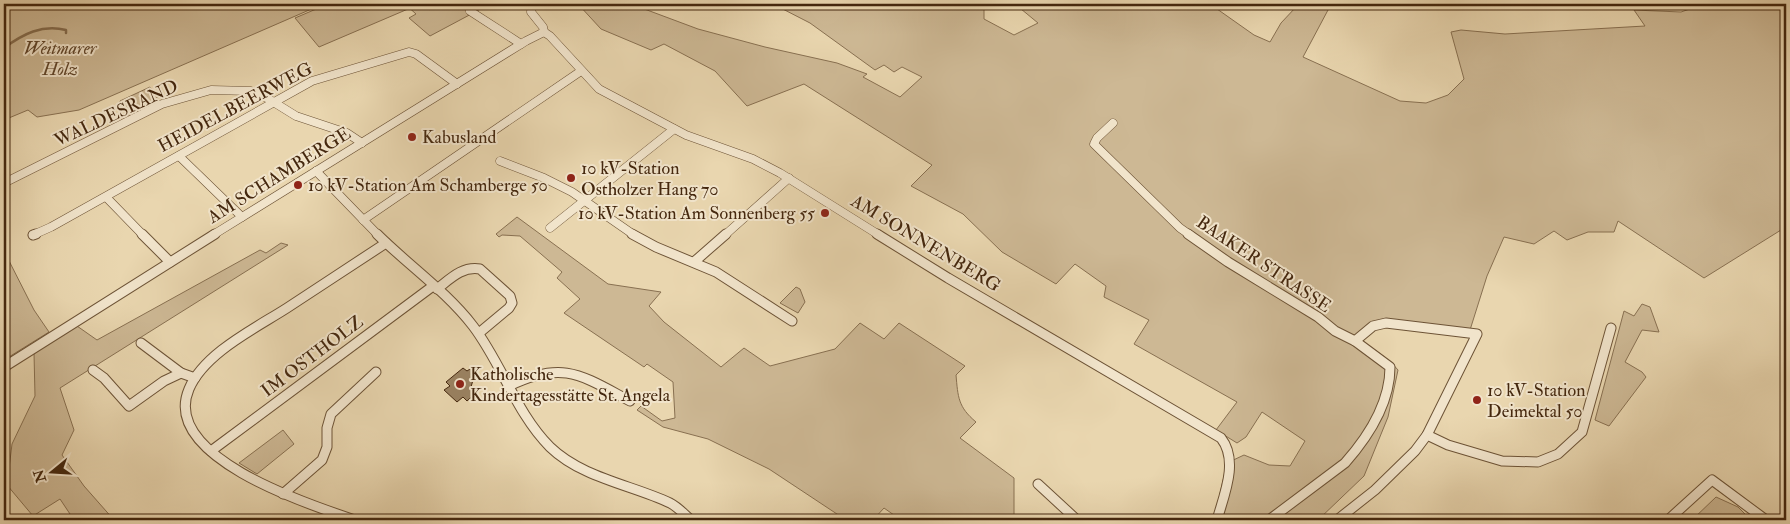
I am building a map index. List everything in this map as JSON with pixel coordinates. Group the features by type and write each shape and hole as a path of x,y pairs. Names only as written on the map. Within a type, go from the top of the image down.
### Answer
{"street":[{"name":"AM SONNENBERG","path":"532,4 531,12 543,27 544,32 550,36 599,89 674,129 753,159 788,178 948,278 1221,438 1228,445 1231,461 1217,520"},
{"path":"470,11 521,44 544,32"},
{"name":"AM SCHAMBERGE","path":"4,367 521,44"},
{"name":"HEIDELBEERWEG","path":"33,235 106,197 317,79 406,52 416,54 457,84"},
{"path":"363,220 581,71"},
{"name":"WALDESRAND","path":"4,183 149,110 182,97 211,90 234,89 255,93 296,116 346,133 362,143"},
{"name":"BAAKER STRASSE","path":"1113,123 1097,138 1094,144 1180,228 1262,284 1318,317 1335,331 1355,341 1390,367 1392,377 1370,431 1356,452 1345,463 1269,520"},
{"path":"550,228 674,129"},
{"path":"179,156 242,217"},
{"path":"500,161 544,178 585,200 643,240 716,272 792,321"},
{"path":"316,171 386,243 435,288 479,333 532,426 545,443 560,457 584,471 672,504 691,520"},
{"path":"694,262 788,178"},
{"path":"106,197 170,262"},
{"path":"355,520 284,494 240,473 211,451 197,435 186,416 186,396 195,378 216,355 386,243"},
{"name":"IM OSTHOLZ","path":"211,451 435,288 461,271 474,267 480,269 510,296 512,303 509,308 479,333"},
{"path":"1337,520 1375,490 1415,451 1427,435 1477,334 1386,323 1374,326 1355,341"},
{"path":"1427,435 1448,445 1502,461 1538,462 1558,454 1582,432 1611,328"},
{"path":"141,343 181,373 195,378"},
{"path":"93,370 104,378 129,406 164,381 181,373"},
{"path":"509,386 541,371 568,371 630,401"},
{"path":"284,494 322,460 327,447 327,428 331,414 336,407 376,372"},
{"path":"1668,520 1712,480 1761,519"},
{"path":"1038,484 1077,520"}],"green space":[{"name":"Weitmarer Holz","path":"4,4 323,4 79,110 37,117 28,110 4,120"},
{"path":"328,4 403,4 408,9 319,47 295,18"},
{"path":"405,4 423,4 430,10 425,4 490,4 430,36 409,18 416,14"},
{"path":"578,4 631,4 698,29 765,47 837,63 867,74 863,77 900,97 922,77 902,67 894,72 884,65 875,70 810,23 773,4 984,4 984,19 1014,35 1038,23 1015,4 1210,4 1254,35 1270,42 1281,23 1296,7 1296,4 1335,4 1328,10 1303,57 1400,101 1426,103 1448,95 1464,79 1451,32 1461,30 1505,34 1645,26 1634,10 1681,12 1704,4 1786,4 1786,215 1781,230 1704,278 1618,221 1614,232 1588,232 1567,240 1554,231 1534,244 1504,237 1487,276 1470,330 1383,320 1356,335 1398,370 1388,417 1364,476 1318,520 1214,520 1227,463 1244,455 1269,465 1290,466 1305,441 1262,412 1246,437 1237,443 1216,430 1237,402 1134,344 1149,320 1104,297 1106,286 1075,264 1056,284 1002,252 963,214 911,186 932,165 804,84 747,106 715,71 664,44 651,50 601,29"},
{"path":"150,87 160,102 129,117 121,107 120,101"},
{"path":"517,217 608,284 661,292 649,306 664,322 721,367 744,348 770,366 835,349 860,323 884,339 899,323 965,366 956,375 958,396 962,406 976,422 960,438 1014,478 1014,515 1020,520 901,520 884,508 873,520 846,520 769,469 708,439 663,427 637,410 641,406 662,421 675,418 673,382 647,364 644,367 564,313 580,299 557,278 562,272 520,236 502,235 499,237 496,234"},
{"path":"281,243 288,245 60,388 74,430 62,455 84,486 114,520 74,520 60,499 33,516 7,485 12,444 35,396 34,353 77,326 97,340 260,250 266,253"},
{"path":"4,251 34,310 49,332 4,360"},
{"path":"796,287 800,289 805,302 798,313 780,303"},
{"path":"1642,304 1650,307 1659,332 1642,330 1625,362 1642,372 1646,377 1609,426 1595,420 1624,311 1634,316"},
{"path":"283,430 294,444 257,474 239,463"},
{"path":"1716,497 1738,507 1746,515 1742,520 1692,520"}],"building":[{"name":"Katholische Kindertagesstätte St. Angela","path":"473,367 478,371 475,374 477,376 473,380 471,387 475,390 472,393 474,395 467,401 463,397 457,402 444,390 450,386 446,382 463,368 467,371"}],"waterway":[{"path":"4,48 18,38 41,29 57,28 66,30 66,33"}],"place":[{"name":"Kabusland","path":"412,137"},
{"name":"10 kV-Station Ostholzer Hang 70","path":"571,178"},
{"name":"10 kV-Station Am Schamberge 50","path":"298,185"},
{"name":"10 kV-Station Am Sonnenberg 55","path":"825,213"},
{"name":"Katholische Kindertagesstätte St. Angela","path":"460,384"},
{"name":"10 kV-Station Deimektal 50","path":"1477,400"}]}
